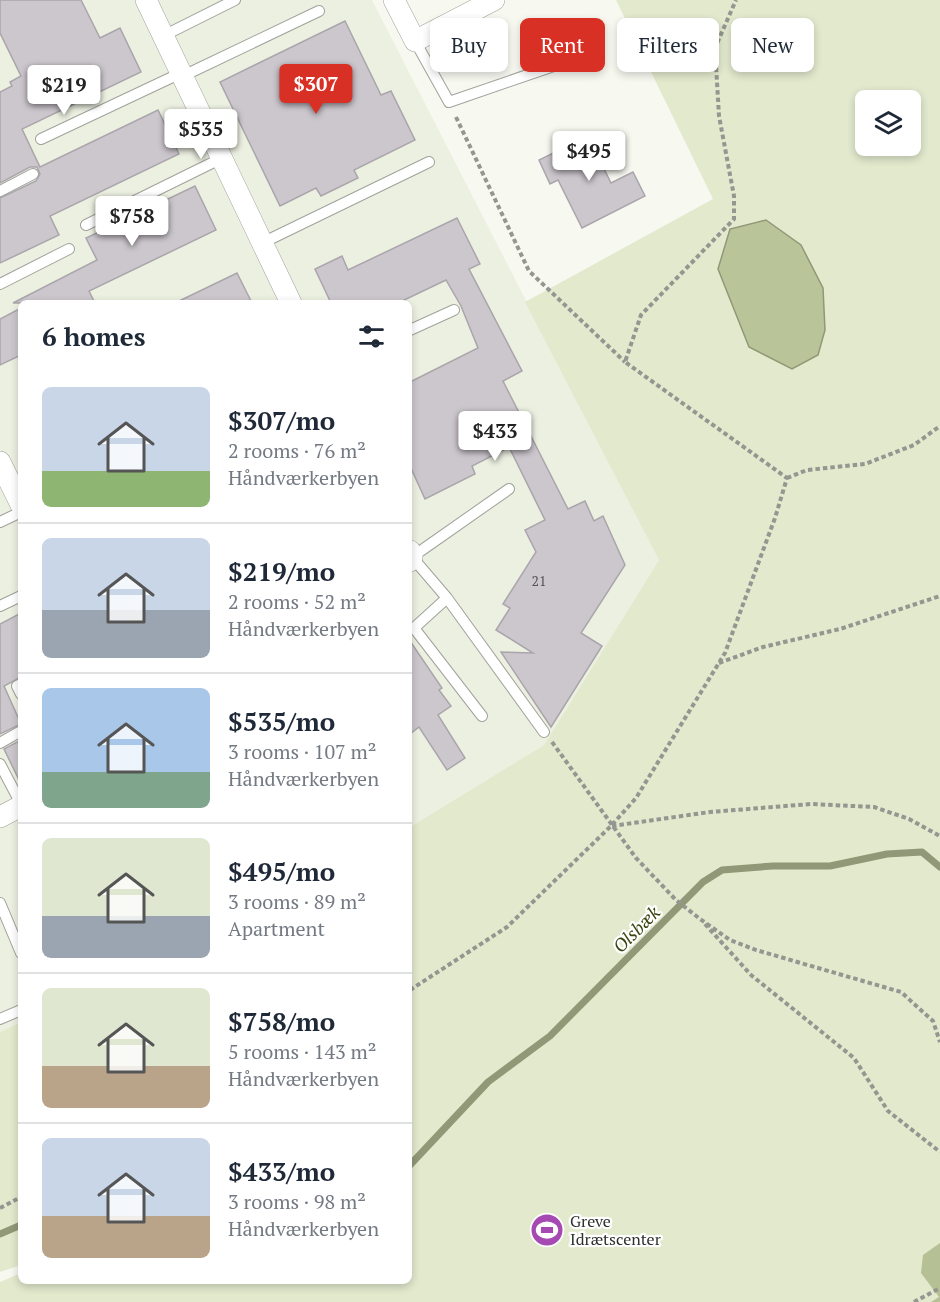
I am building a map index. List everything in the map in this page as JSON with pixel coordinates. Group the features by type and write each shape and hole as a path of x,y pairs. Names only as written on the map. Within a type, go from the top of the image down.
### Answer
{"street":[{"path":"146,0 290,300"},
{"path":"394,0 415,41 494,0"},
{"path":"0,462 18,500"},
{"path":"0,817 18,807"}],"lane":[{"path":"163,36 235,0"},
{"path":"40,139 319,11"},
{"path":"415,41 449,102 536,72"},
{"path":"86,225 222,158"},
{"path":"262,243 429,162"},
{"path":"0,191 33,174"},
{"path":"0,284 69,249"},
{"path":"412,329 454,310"},
{"path":"412,556 509,489"},
{"path":"0,522 18,513"},
{"path":"412,559 447,598 544,732"},
{"path":"0,606 18,597"},
{"path":"447,598 414,628 482,716"},
{"path":"0,743 18,733"},
{"path":"0,764 18,799"},
{"path":"0,903 18,946"},
{"path":"0,1019 18,1011"}],"path":[{"path":"625,362 641,315 734,219 734,196 719,116 715,48 736,0"},
{"path":"449,102 529,272 625,362 787,478"},
{"path":"787,478 807,470 865,464 914,445 940,426"},
{"path":"412,989 507,927 611,826 636,798 725,653 775,518 787,478"},
{"path":"718,663 763,647 840,629 940,596"},
{"path":"544,732 636,858 676,900 700,920 730,940 756,950 901,992 933,1021 940,1042"},
{"path":"611,826 710,812 811,804 874,807 909,819 940,836"},
{"path":"700,920 751,975 854,1058 888,1111 940,1152"},
{"path":"0,1208 18,1199"},
{"path":"914,1302 940,1288"}],"shaded area":[{"path":"0,0 372,0 659,560 544,745 412,826 412,300 18,300 18,1023 0,1032"},
{"path":"616,0 940,0 940,1302 0,1302 0,1282 18,1274 18,1284 412,1284 412,826 544,745 659,560 525,302 713,199 651,72 719,72 719,18 625,18"},
{"path":"766,220 801,245 823,288 825,330 818,355 792,369 749,347 718,269 730,229"},
{"path":"18,1023 18,1266 0,1272 0,1032"},
{"path":"940,1243 940,1302 931,1302 939,1297 921,1273 923,1255"}],"building":[{"path":"0,0 81,0 100,38 120,28 141,72 22,129 40,167 158,110 179,154 50,216 59,235 0,263 0,198 36,181 40,174 37,167 30,167 0,183 0,92 12,86 10,82 21,76 0,33"},
{"path":"345,21 381,95 391,91 415,140 354,170 358,178 321,196 316,188 280,206 220,82"},
{"path":"588,136 611,183 633,172 645,196 582,228 558,180 550,184 539,160"},
{"path":"195,186 216,230 89,291 94,300 19,300 97,260 86,238"},
{"path":"457,218 480,264 469,269 522,371 503,381 568,509 585,501 594,521 603,516 625,565 581,633 602,646 551,727 501,652 533,653 496,630 510,608 503,604 536,552 525,530 545,520 509,447 472,466 475,474 425,499 412,470 412,381 478,348 461,306 446,280 404,300 330,300 315,269 342,256 348,270"},
{"path":"237,273 250,300 181,300"},
{"path":"18,310 18,356 0,365 0,319"},
{"path":"18,615 18,679 4,686 18,717 18,725 0,734 0,624"},
{"path":"412,644 442,688 439,690 451,706 438,715 465,758 447,770 419,727 412,732"},
{"path":"18,742 18,778 4,749"}],"waterway":[{"name":"Olsbæk","path":"412,1163 488,1082 550,1036 703,882 722,870 773,866 830,866 887,854 922,852 940,867"},
{"name":"Olsbæk","path":"0,1234 18,1226"}],"place":[{"name":"Greve Idrætscenter","path":"547,1230"}]}
